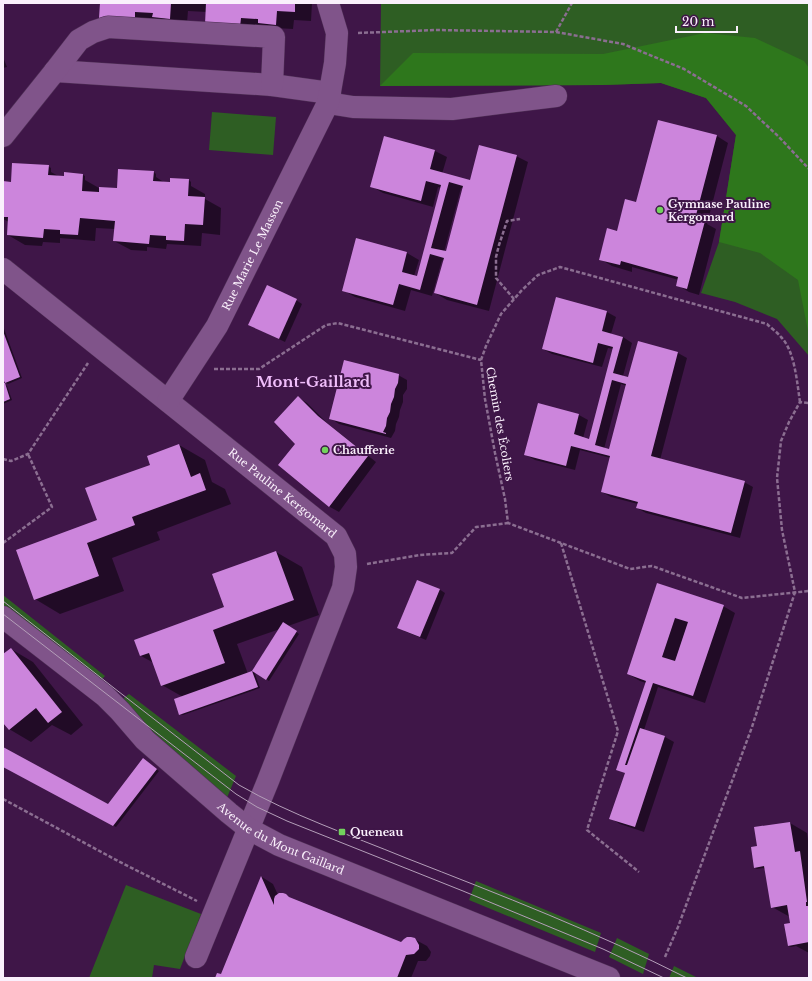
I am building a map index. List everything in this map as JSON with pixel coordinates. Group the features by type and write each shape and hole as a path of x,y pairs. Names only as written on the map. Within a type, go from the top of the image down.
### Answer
{"street":[{"name":"Rue Marie Le Masson","path":"168,401 217,326 329,98 335,63 337,33 328,3"},
{"path":"3,136 79,40 93,32 108,27 274,37 272,85"},
{"path":"55,71 272,85 329,98 353,107 452,110 556,96"},
{"name":"Rue Pauline Kergomard","path":"3,269 336,536 345,554 346,567 343,588 249,829 196,957"},
{"name":"Avenue du Mont Gaillard","path":"3,617 104,696 120,711 145,740 249,829 279,845 609,978"}],"path":[{"path":"556,32 572,3"},
{"path":"337,33 435,30 556,32 623,44 684,69 746,106 779,137 809,169"},
{"path":"514,299 496,278 496,257 507,221 520,219"},
{"name":"Chemin des Écoliers","path":"508,523 505,499 485,399 481,360 501,314 522,290 538,275 560,267 767,324 782,338 791,353 796,372 800,402"},
{"path":"188,370 259,368 326,325 338,323 481,360"},
{"path":"3,459 11,461 28,454 100,346"},
{"path":"665,957 678,927 752,727 795,592 782,530 777,478 781,440 800,402 809,403"},
{"path":"3,543 52,507 28,454"},
{"path":"346,567 420,555 452,553 476,527 508,523 630,569 652,566 742,598 809,590"},
{"path":"561,542 618,731 587,830 639,872"},
{"path":"3,799 118,861 216,910"}],"green space":[{"path":"381,3 809,3 809,356 777,319 735,302 701,293 719,242 736,135 706,98 661,83 603,85 380,86"},
{"path":"705,33 755,38 804,61 809,68 809,336 798,280 760,253 719,242 736,135 706,98 661,83 603,85 380,86 413,53 603,54"},
{"path":"212,112 276,117 273,155 209,150"},
{"path":"3,595 105,676 98,683 3,609"},
{"path":"129,694 236,776 226,800 120,701"},
{"path":"476,881 601,933 595,952 469,900"},
{"path":"126,885 201,914 180,969 154,965 152,978 89,978"},
{"path":"617,938 649,954 643,974 609,957"},
{"path":"674,966 698,978 669,978"}],"building":[{"path":"100,3 171,3 170,19 152,17 153,13 135,12 135,21 99,18"},
{"path":"206,3 295,3 295,12 277,11 276,25 258,23 258,19 241,18 240,27 205,24"},
{"name":"Gymnase Pauline Kergomard","path":"658,120 717,135 695,219 705,221 687,289 676,286 678,277 621,261 620,265 599,260 607,228 617,231 625,199 636,202"},
{"path":"384,136 435,150 430,169 470,180 479,145 517,155 477,305 434,293 444,258 430,254 420,290 399,284 393,305 342,291 356,238 407,252 402,272 417,276 441,185 426,181 421,201 370,187","holes":["449,182 463,186 446,251 431,248"]},
{"path":"12,163 49,165 48,175 64,176 64,172 83,174 82,191 99,192 99,187 117,188 118,169 154,171 153,181 170,182 170,178 189,179 188,196 205,197 203,225 185,224 184,241 166,240 166,236 150,235 149,244 113,241 115,221 80,218 78,235 60,234 60,230 44,229 43,238 7,235 8,217 3,217 3,181 11,182"},
{"path":"267,285 297,299 279,339 248,325"},
{"path":"556,297 607,311 602,331 623,337 613,373 628,377 638,341 678,352 651,456 745,481 731,533 636,508 638,502 601,492 610,456 571,446 566,466 524,455 538,403 579,414 574,434 589,439 613,347 598,343 593,363 542,349","holes":["612,380 626,384 609,449 595,445"]},
{"path":"3,331 20,377 5,383 3,379"},
{"path":"344,360 399,374 390,412 383,432 386,434 329,419"},
{"path":"3,383 5,383 10,399 3,402"},
{"name":"Chaufferie","path":"298,396 318,416 368,456 329,507 278,465 295,444 274,422"},
{"path":"179,444 191,477 200,473 206,490 132,517 135,525 87,543 99,576 34,600 16,550 97,520 85,488 150,465 147,456"},
{"path":"276,551 294,600 213,630 225,663 161,686 149,653 140,656 134,640 224,607 212,574"},
{"path":"417,580 440,589 420,637 397,628"},
{"path":"657,583 724,605 693,696 653,683 625,765 627,765 640,728 665,736 635,827 609,819 625,773 616,770 646,681 627,674","holes":["675,618 688,622 675,661 662,657"]},
{"path":"283,622 297,631 266,680 252,671"},
{"path":"11,648 62,712 48,723 36,708 9,730 3,723 3,654"},
{"path":"252,671 258,687 179,715 174,699"},
{"path":"3,747 108,804 143,758 157,769 113,826 3,767"},
{"path":"790,822 795,852 800,851 807,902 806,906 809,906 809,942 788,946 784,924 790,923 787,905 771,908 764,866 754,868 751,847 757,846 754,827"},
{"path":"261,876 274,905 275,896 279,893 283,893 289,897 401,942 407,937 415,938 419,945 419,949 414,954 406,955 397,978 215,978 217,973 221,974"}],"tram line":[{"path":"3,601 239,785 279,806 342,833 548,915 618,945 687,978"},
{"path":"3,614 236,794 257,807 287,821 603,949 664,978"}],"place":[{"name":"Gymnase Pauline Kergomard","path":"660,210"},
{"name":"Chaufferie","path":"325,450"},
{"name":"Queneau","path":"342,832"}],"district":[{"name":"Mont-Gaillard","path":"313,381"}]}
